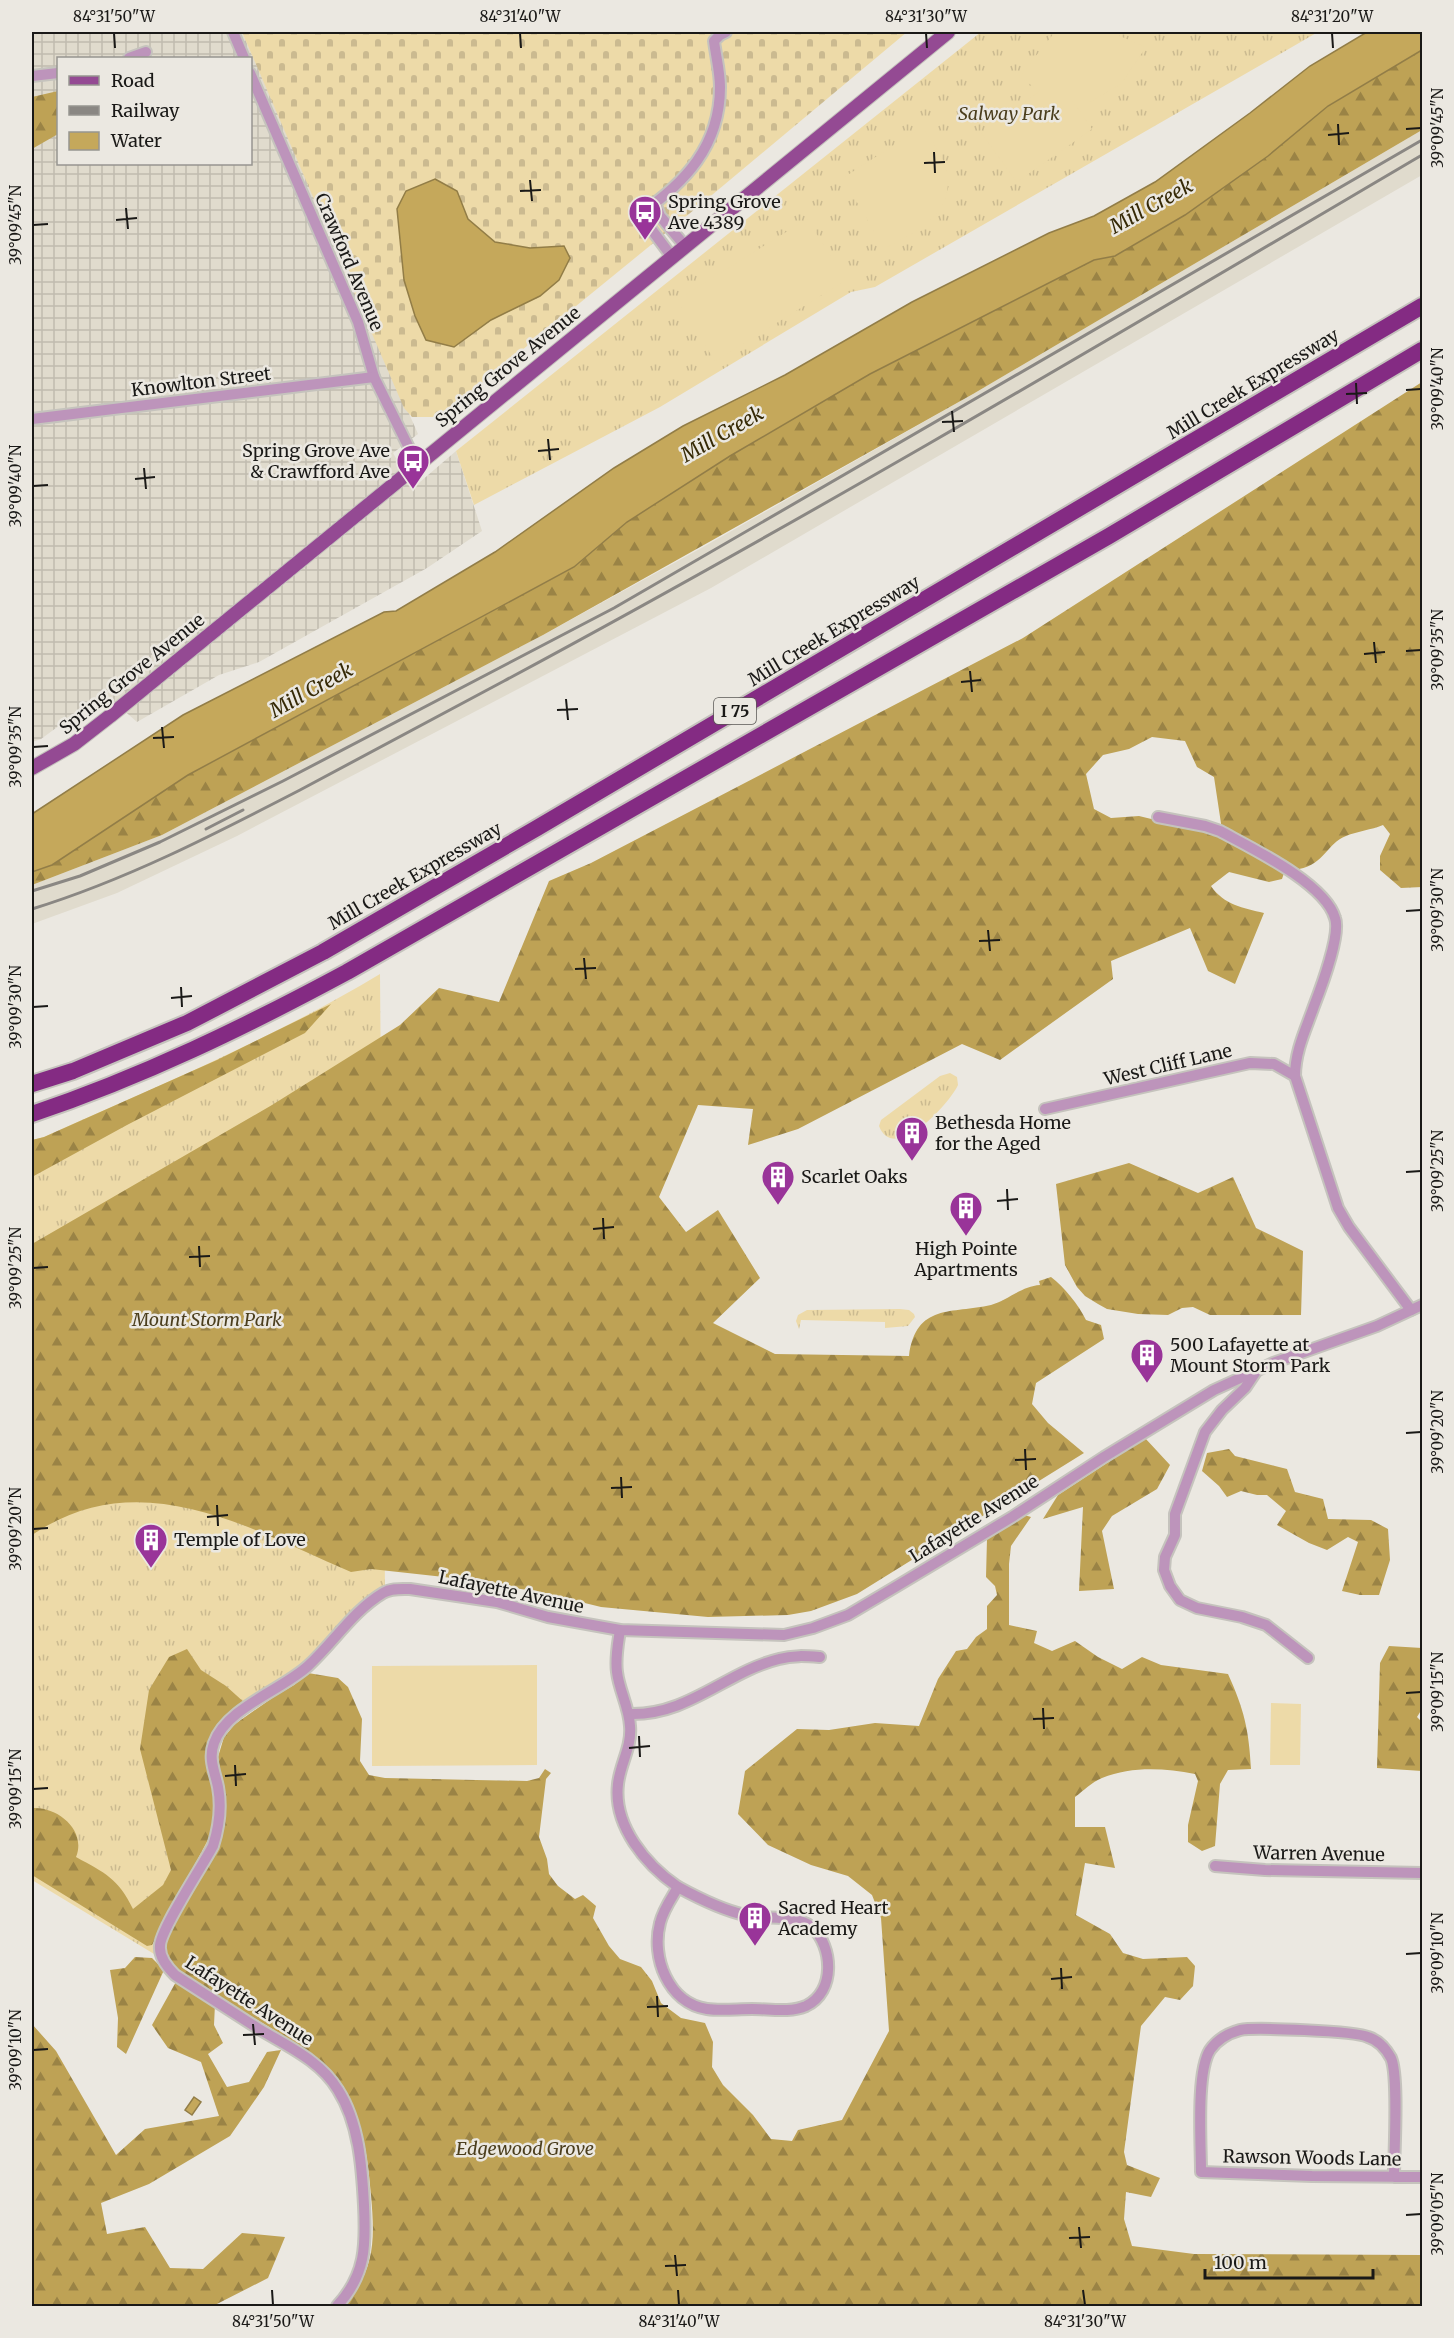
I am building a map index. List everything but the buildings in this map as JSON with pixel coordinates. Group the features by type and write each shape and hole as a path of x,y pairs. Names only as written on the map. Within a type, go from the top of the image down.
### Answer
{"highway":[{"name":"Mill Creek Expressway","path":"32,1084 73,1071 187,1023 323,952 558,816 1422,306"},
{"name":"I 75","path":"32,1114 79,1098 170,1061 276,1011 347,972 1109,536 1422,350"}],"main road":[{"name":"Spring Grove Avenue","path":"32,768 62,752 101,723 948,32"}],"street":[{"path":"233,32 244,57"},
{"path":"672,257 639,214 689,174 702,154 718,110 720,88 714,41 726,32"},
{"path":"132,57 146,52"},
{"path":"32,76 57,73"},
{"name":"Crawford Avenue","path":"252,78 358,322 374,377 417,464"},
{"path":"655,203 660,216 685,246"},
{"name":"Knowlton Street","path":"32,419 374,377"},
{"path":"1158,817 1220,831 1307,882 1329,904 1336,918 1337,931 1327,970 1298,1048 1295,1076 1338,1208 1349,1227 1411,1310"},
{"name":"West Cliff Lane","path":"1045,1109 1250,1063 1274,1064 1295,1076"},
{"name":"Lafayette Avenue","path":"337,2307 354,2283 366,2247 359,2153 349,2112 342,2097 333,2082 307,2058 175,1975 164,1960 159,1946 167,1926 213,1846 220,1802 212,1766 213,1745 224,1727 242,1711 309,1665 359,1611 385,1592 410,1588 497,1602 548,1617 620,1630 784,1635 813,1628 848,1615 1012,1517 1104,1457 1214,1390 1257,1370 1377,1326 1422,1305"},
{"path":"1257,1370 1245,1388 1222,1410 1205,1432 1175,1514 1175,1534 1165,1557 1164,1570 1170,1586 1180,1600 1197,1608 1242,1617 1266,1625 1308,1658"},
{"path":"620,1630 617,1672 629,1714 630,1740 618,1785 618,1799 628,1831 647,1861 662,1876 678,1887 733,1912 757,1918 796,1920 810,1926 824,1942 829,1960 827,1977 815,1999 808,2005 793,2009 706,2009 681,1997 666,1978 657,1951 660,1922 678,1887"},
{"path":"629,1714 649,1715 681,1705 776,1659 820,1657"},
{"name":"Warren Avenue","path":"1215,1866 1264,1870 1422,1873"},
{"name":"Rawson Woods Lane","path":"1394,2177 1394,2070 1386,2050 1376,2041 1358,2034 1248,2030 1229,2034 1216,2043 1204,2062 1202,2074 1201,2172 1312,2176 1394,2177 1422,2177"}],"shaded area":[{"path":"32,32 242,32 418,434 393,453 413,488 456,451 482,531 427,568 259,662 219,675 137,722 104,693 41,739 32,742"},
{"path":"1422,130 1422,175 711,588 237,836 117,893 32,924 32,885 162,835 543,635 973,394"}],"green space":[{"path":"242,32 907,32 700,205 440,417 412,417 404,408"},
{"name":"Salway Park","path":"981,32 1318,32 875,287 851,292 660,407 474,505 456,451"},
{"path":"1055,32 1110,32 1146,47 1121,84 1090,102 1072,100 1092,129 1017,182 981,133 1040,91 1019,77"},
{"path":"1422,50 1422,130 973,394 543,635 162,835 32,885 32,872 52,865 188,775 574,567 627,522 730,456 870,374 1094,260 1115,256 1185,215 1268,156 1328,106"},
{"path":"57,91 57,135 32,149 32,97"},
{"path":"922,127 939,152 948,177 948,189 937,213 925,225 884,249 843,178"},
{"path":"807,219 846,280 715,361 677,300"},
{"path":"1422,382 1422,887 1401,888 1380,870 1380,856 1390,834 1383,825 1340,839 1315,863 1299,869 1222,830 1214,777 1197,767 1185,741 1152,737 1129,749 1103,755 1086,774 1094,809 1111,818 1139,816 1213,834 1284,873 1282,879 1269,882 1229,872 1211,886 1228,902 1264,913 1235,984 1208,971 1190,928 1111,961 1113,979 1000,1060 962,1044 798,1129 748,1145 753,1109 698,1105 659,1197 686,1232 718,1210 760,1278 713,1323 775,1354 909,1356 919,1327 928,1319 950,1311 991,1305 1027,1288 1040,1285 1039,1281 1051,1277 1071,1297 1086,1320 1101,1325 1104,1339 1036,1383 1032,1404 1048,1423 1084,1453 857,1594 811,1611 788,1615 708,1617 601,1607 540,1592 444,1577 371,1569 351,1572 233,1521 193,1509 153,1503 112,1504 72,1514 32,1535 32,1244 272,1105 400,1025 439,988 499,1002 549,881 591,863 1023,638"},
{"name":"Mount Storm Park","path":"380,974 385,1591 309,1665 242,1711 213,1745 217,1832 167,1926 164,1960 32,1880 32,1140 44,1137 257,1040"},
{"path":"331,1004 305,1033 32,1177 32,1140 44,1137 217,1060"},
{"path":"950,1073 957,1077 958,1085 933,1116 908,1135 897,1139 886,1136 879,1126 881,1120 940,1076"},
{"path":"1129,1163 1198,1193 1233,1177 1256,1228 1303,1251 1301,1315 1210,1315 1193,1307 1182,1308 1168,1315 1138,1314 1107,1309 1085,1296 1077,1287 1065,1265 1056,1184"},
{"path":"807,1310 909,1310 914,1314 915,1317 908,1326 885,1328 885,1322 801,1320 799,1329 796,1321 798,1315"},
{"path":"1145,1438 1170,1465 1157,1489 1112,1516 1102,1531 1114,1589 1079,1591 1083,1507 1043,1519 1058,1495"},
{"path":"1229,1449 1235,1456 1287,1469 1295,1492 1323,1499 1328,1519 1371,1520 1388,1529 1390,1560 1379,1595 1360,1595 1342,1591 1358,1542 1348,1537 1327,1550 1277,1525 1286,1511 1267,1495 1241,1491 1227,1497 1219,1486 1202,1471 1207,1453"},
{"name":"Edgewood Grove","path":"1021,1514 1031,1517 1011,1546 1009,1625 1037,1631 1034,1643 1052,1651 1075,1641 1098,1657 1122,1669 1142,1657 1161,1665 1228,1674 1242,1709 1249,1743 1251,1769 1228,1770 1220,1784 1215,1846 1202,1851 1188,1842 1188,1825 1198,1781 1195,1774 1160,1769 1125,1771 1098,1780 1075,1797 1075,1827 1105,1827 1115,1868 1085,1863 1076,1915 1110,1934 1123,1953 1143,1959 1187,1957 1195,1966 1193,1986 1180,2000 1165,1997 1141,2026 1124,2152 1127,2165 1160,2178 1151,2197 1126,2192 1124,2219 1132,2246 1194,2254 1422,2255 1422,2306 345,2306 355,2292 367,2267 371,2254 373,2227 367,2156 358,2118 347,2094 338,2080 311,2055 175,1967 166,1950 170,1932 222,1831 226,1806 218,1757 224,1737 235,1724 294,1685 308,1673 338,1678 348,1687 362,1719 360,1761 369,1775 385,1778 527,1781 539,1778 545,1769 551,1773 546,1779 539,1837 547,1859 549,1874 558,1886 575,1899 583,1895 596,1906 593,1918 609,1946 620,1959 641,1967 652,1981 661,2003 681,2018 705,2023 713,2042 712,2067 723,2085 753,2115 771,2139 792,2141 798,2130 842,2120 889,2031 881,1918 872,1895 848,1876 811,1865 768,1845 738,1814 745,1771 797,1729 829,1730 875,1723 919,1726 938,1679 956,1651 967,1649 976,1637 987,1629 987,1606 997,1595 995,1586 986,1577 987,1539"},
{"path":"1389,1646 1422,1648 1422,1709 1417,1717 1422,1722 1422,1771 1377,1768 1380,1663"},
{"path":"187,1649 201,1670 226,1686 246,1704 213,1735 215,1798 211,1834 152,1945 147,1946 32,1875 32,1808 51,1811 68,1822 77,1838 76,1857 110,1877 122,1890 133,1909 163,1885 171,1870 140,1749 149,1690 169,1657"},
{"path":"537,1665 537,1765 372,1766 372,1666"},
{"path":"1271,1703 1301,1704 1300,1765 1270,1765"},
{"path":"135,1957 152,1958 164,1970 126,2054 117,2047 118,2018 110,1970 125,1968"},
{"path":"177,1980 215,2004 214,2025 223,2043 208,2054 227,2087 249,2082 267,2052 281,2050 264,2087 230,2136 149,2184 101,2203 107,2234 145,2227 170,2268 203,2269 242,2233 285,2237 268,2278 213,2306 32,2306 32,2024 56,2051 116,2155 145,2129 219,2116 201,2062 168,2048 152,2025"}],"water":[{"name":"Mill Creek","path":"1367,32 1422,32 1422,50 1328,106 1268,156 1185,215 1115,256 1094,260 870,374 730,456 627,522 574,567 188,775 52,865 32,872 32,814 183,715 384,612 396,611 495,552 614,468 683,426 785,375 912,302 1049,233 1094,216 1155,182 1310,66"},
{"path":"435,179 457,191 468,219 495,242 530,248 564,246 570,258 559,280 540,296 491,320 454,347 426,340 415,316 404,280 397,209 406,191"},
{"path":"194,2097 201,2102 192,2115 185,2110"}],"railway":[{"path":"32,891 80,876 160,842 283,781 614,608 1422,140"},
{"path":"32,909 101,884 202,840 504,681 736,554 1422,155"},
{"path":"206,829 243,810"}],"place":[{"name":"Spring Grove Ave 4389","path":"645,241"},
{"name":"Spring Grove Ave & Crawfford Ave","path":"413,490"},
{"name":"Bethesda Home for the Aged","path":"912,1162"},
{"name":"Scarlet Oaks","path":"778,1206"},
{"name":"High Pointe Apartments","path":"966,1237"},
{"name":"500 Lafayette at Mount Storm Park","path":"1147,1384"},
{"name":"Temple of Love","path":"151,1569"},
{"name":"Sacred Heart Academy","path":"755,1947"}]}
